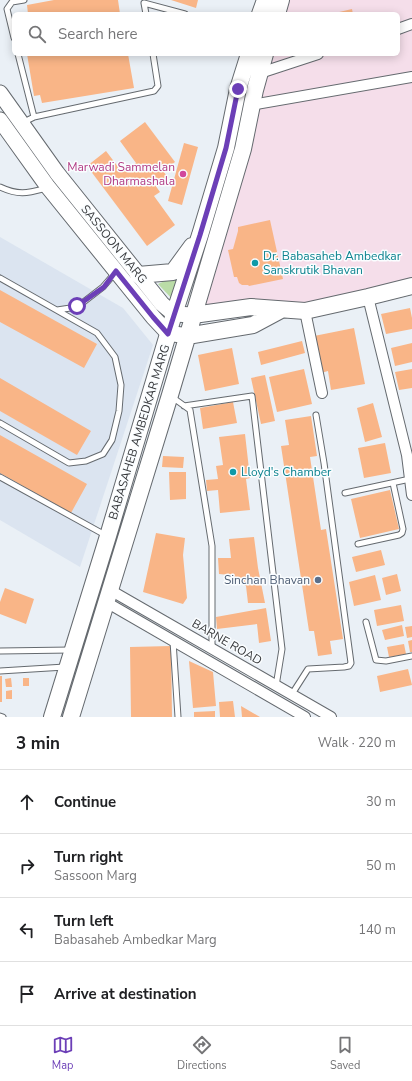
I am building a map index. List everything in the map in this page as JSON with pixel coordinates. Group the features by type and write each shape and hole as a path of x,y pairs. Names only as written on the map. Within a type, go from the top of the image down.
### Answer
{"main road":[{"path":"261,12 265,0"},
{"path":"278,12 281,0"},
{"name":"BABASAHEB AMBEDKAR MARG","path":"52,717 226,148 238,89 248,56"},
{"name":"BABASAHEB AMBEDKAR MARG","path":"71,717 194,315 242,149 251,105 264,56"},
{"name":"SASSOON MARG","path":"0,93 28,120 57,173 162,304 174,314"},
{"name":"SASSOON MARG","path":"0,120 48,187 168,334"},
{"path":"138,275 173,272 200,235"},
{"path":"174,314 194,315 251,307 305,311 412,286"},
{"path":"168,334 187,336 253,325 281,310"}],"street":[{"path":"400,28 412,24"},
{"path":"260,73 312,56"},
{"path":"251,105 412,77"},
{"path":"368,297 407,455 412,496"},
{"path":"305,311 322,392"},
{"path":"108,596 173,641 305,717"},
{"name":"BARNE ROAD","path":"108,596 212,649 331,717"}],"lane":[{"path":"12,30 7,9 12,2 24,0"},
{"path":"146,12 144,2 178,12"},
{"path":"18,56 28,120 154,91 158,86 153,56"},
{"path":"0,187 8,191 19,193 48,187"},
{"path":"57,310 77,306 104,287 116,271"},
{"path":"0,278 97,332 115,357 121,385 119,411 112,440 103,454 86,461 69,463 0,423"},
{"path":"170,396 190,410 212,546 212,649"},
{"path":"184,406 252,396 282,649 276,686"},
{"path":"292,694 308,669 344,667 349,666 351,663 325,470 316,415"},
{"path":"345,493 393,483 410,475"},
{"path":"0,477 108,536"},
{"path":"358,544 399,535 402,533 403,529 393,483"},
{"path":"366,622 376,660 386,661 412,656"},
{"path":"173,641 178,717"},
{"path":"0,651 73,650"},
{"path":"0,671 67,667"}],"shaded area":[{"path":"281,0 412,0 412,286 334,304 204,308 267,56 400,56 400,12 278,12"},
{"path":"0,237 123,308 153,345 80,567 0,520"}],"green space":[{"path":"183,273 174,301 158,284"}],"building":[{"path":"54,0 118,0 120,12 28,12 27,5"},
{"path":"171,0 198,0 196,8"},
{"path":"352,9 353,12 339,12"},
{"path":"27,56 128,56 134,88 42,103 40,95 34,96"},
{"path":"145,122 175,162 163,171 167,176 155,185 160,192 154,196 175,225 147,246 87,166 106,151 122,172 136,163 120,141"},
{"name":"Marwadi Sammelan Dharmashala","path":"184,143 198,147 182,205 168,201"},
{"name":"Dr. Babasaheb Ambedkar Sanskrutik Bhavan","path":"270,220 283,279 249,286 242,285 239,283 237,277 234,277 228,250 233,249 238,227"},
{"path":"0,290 97,344 84,368 0,322"},
{"path":"410,308 412,329 386,334 381,314"},
{"path":"354,328 365,384 331,390 328,371 321,373 314,336"},
{"path":"302,341 305,353 261,365 258,352"},
{"path":"412,343 412,362 395,366 391,348"},
{"path":"232,348 239,384 205,391 198,355"},
{"path":"304,369 312,404 277,412 269,377"},
{"path":"412,369 412,388 399,390 395,372"},
{"path":"265,375 275,421 261,424 251,378"},
{"path":"0,378 91,431 77,455 0,411"},
{"path":"233,402 237,423 203,429 200,408"},
{"path":"373,403 382,437 365,442 357,408"},
{"name":"Sinchan Bhavan","path":"311,416 317,456 310,457 321,530 326,529 343,639 330,641 332,654 318,656 314,631 309,631 281,446 289,445 285,420"},
{"name":"Lloyd's Chamber","path":"245,434 250,478 246,479 250,510 220,513 218,490 207,491 206,480 218,479 216,466 223,465 219,437"},
{"path":"0,435 87,484 71,513 0,473"},
{"path":"385,443 391,473 364,478 358,448"},
{"path":"163,456 184,457 183,468 162,467"},
{"path":"169,472 186,472 186,499 170,500"},
{"path":"390,490 399,529 360,538 351,499"},
{"path":"156,533 185,538 183,555 187,598 183,604 143,592"},
{"path":"254,537 265,603 248,603 246,586 230,575 219,574 218,558 231,558 229,539"},
{"path":"381,550 385,565 356,572 352,557"},
{"path":"397,574 401,591 386,595 382,578"},
{"path":"375,575 381,600 354,606 349,582"},
{"path":"5,588 34,599 26,624 0,614 0,602"},
{"path":"401,605 404,621 377,626 374,610"},
{"path":"266,608 271,641 259,643 257,624 217,629 216,617"},
{"path":"402,625 404,636 385,640 382,630"},
{"path":"412,626 412,637 407,638 405,627"},
{"path":"412,640 412,652 410,652 408,641"},
{"path":"404,644 406,654 389,657 387,647"},
{"path":"171,646 172,717 131,717 130,647"},
{"path":"189,661 213,672 216,706 193,708"},
{"path":"408,669 412,685 380,692 377,676"},
{"path":"0,676 2,676 2,702 0,702"},
{"path":"11,678 12,687 6,687 5,679"},
{"path":"23,678 29,678 29,686 23,686"},
{"path":"12,690 12,699 6,699 6,691"},
{"path":"233,701 235,717 220,717 219,702"},
{"path":"241,706 260,717 242,717"},
{"path":"215,711 215,717 194,717 194,712"}],"place":[{"name":"Marwadi Sammelan Dharmashala","path":"183,174"},
{"name":"Dr. Babasaheb Ambedkar Sanskrutik Bhavan","path":"255,263"},
{"name":"Lloyd's Chamber","path":"233,472"},
{"name":"Sinchan Bhavan","path":"318,580"}],"route":[{"path":"77,306 104,287 116,271 168,334 226,148 238,89"}]}
